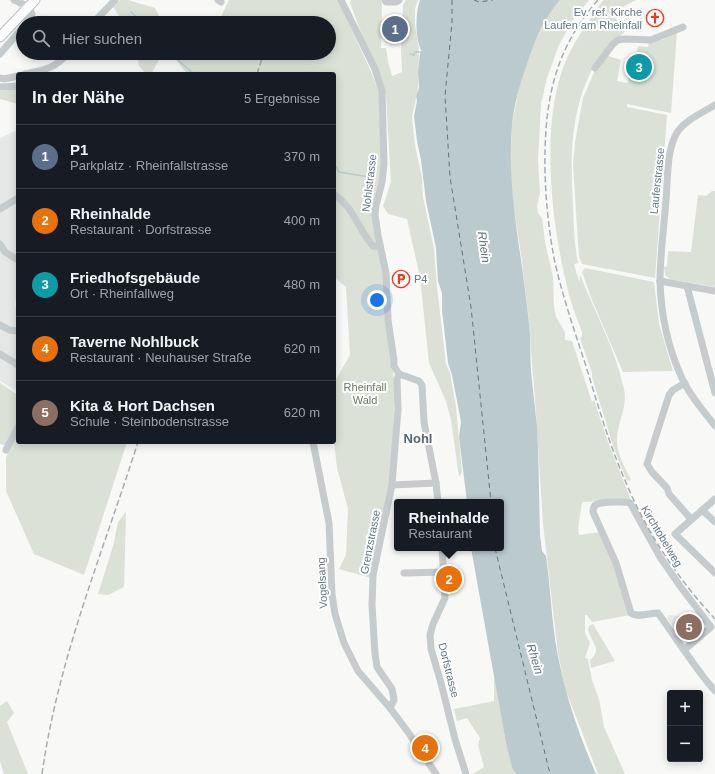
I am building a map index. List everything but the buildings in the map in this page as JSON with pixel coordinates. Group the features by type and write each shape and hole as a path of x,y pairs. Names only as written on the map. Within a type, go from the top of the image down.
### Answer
{"main road":[{"path":"20,16 32,3"},
{"path":"0,37 16,20"}],"street":[{"path":"14,0 32,3 31,16"},
{"path":"100,16 115,0"},
{"name":"Nohlstrasse","path":"341,0 376,69 382,91 384,164 375,215 386,273 388,320 394,366 399,374"},
{"path":"385,0 386,2 396,2 399,0"},
{"path":"595,68 613,44 618,40 651,40 683,27"},
{"path":"0,54 16,35"},
{"path":"33,72 53,67 62,60"},
{"path":"0,78 4,79 16,76"},
{"path":"0,88 16,86"},
{"name":"Lauferstrasse","path":"715,105 684,125 679,130 672,143 668,170 660,280 663,314 666,328 681,376 693,398 715,426"},
{"path":"336,196 351,209 368,241 373,246 380,247"},
{"path":"0,209 16,199"},
{"path":"0,244 5,252 16,259"},
{"path":"660,280 715,291"},
{"path":"688,286 715,393"},
{"path":"0,325 9,330 16,331"},
{"path":"0,354 16,364"},
{"path":"399,374 419,381 422,385 422,410 438,499"},
{"name":"Grenzstrasse","path":"390,708 394,700 392,689 379,671 376,661 372,605 373,575 392,486 398,409 397,379 399,374"},
{"path":"685,384 673,390 669,395 647,464 667,488 669,494 691,519"},
{"path":"6,450 16,431"},
{"name":"Vogelsang","path":"313,444 329,523 332,594 335,614 344,643 358,671 390,708 436,774"},
{"path":"392,486 436,483"},
{"path":"715,499 675,534 715,573"},
{"name":"Kirchtobelweg","path":"625,502 631,504 660,557 680,586 712,627 684,650 658,613 632,615 616,563 593,512 593,507 597,504 625,502"},
{"path":"702,510 715,522"},
{"name":"Dorfstrasse","path":"442,551 445,598 433,624 430,635 431,650 466,774"},
{"path":"404,573 444,572"},
{"path":"684,650 715,691"}],"shaded area":[{"path":"16,131 16,391 0,381 0,138"},
{"path":"669,615 702,618 705,624 704,629 688,642 683,641 667,618"}],"green space":[{"path":"120,0 128,0 155,8 159,16 119,16 113,7"},
{"name":"Rheinfall Wald","path":"229,0 338,0 380,95 381,172 372,206 384,276 395,392 391,475 371,578 339,569 346,555 348,509 337,468 334,444 336,444 336,380 350,355 346,287 336,279 336,72 185,72 176,60 336,60 336,16 221,16"},
{"path":"351,0 381,0 381,48 386,48 392,76 402,72 401,50 403,5 406,0 418,0 415,9 415,24 419,50 418,88 412,117 415,146 422,177 423,197 434,249 446,364 450,373 456,407 462,472 459,477 451,420 446,401 429,363 420,277 407,219 388,214 383,206 391,182 386,96 383,84 350,3"},
{"path":"560,0 589,0 574,18 559,45 547,78 541,104 538,161 540,193 537,206 538,213 542,218 545,242 553,277 554,307 556,317 565,332 565,340 572,341 592,402 594,400 609,445 631,500 582,502 578,526 579,535 601,532 615,563 630,615 592,622 587,615 585,615 585,633 590,643 585,658 588,659 592,680 599,699 604,727 625,774 598,774 565,688 558,653 543,524 528,311 512,197 510,166 512,124 519,88 531,50 551,10"},
{"path":"604,0 636,0 611,13 626,30 599,58 589,75 577,111 572,149 574,234 578,263 574,264 579,282 580,275 610,345 624,389 625,402 617,434 617,445 624,466 631,480 627,481 614,449 592,373 580,338 582,336 582,332 570,298 553,210 551,177 550,145 558,84 573,46"},
{"path":"677,32 671,113 627,104 627,107 667,115 655,278 582,264 579,257 573,165 575,142 583,98 595,70 605,55 621,60 617,81 628,83 629,73 634,74 638,46 648,47 649,42 660,39 662,40"},
{"path":"138,60 159,60 152,72 144,72 139,66"},
{"path":"16,88 16,103 0,99 0,91"},
{"path":"712,191 715,191 715,287 670,279 665,275 664,267 667,266 668,251 691,252 698,195 706,196"},
{"path":"585,268 654,282 659,324 673,371 623,372 592,300 582,272"},
{"path":"0,383 16,394 16,424 7,446 0,444"},
{"path":"16,434 16,444 126,444 84,575 34,554 6,491 6,458"},
{"path":"126,512 124,587 108,595 98,594 113,546 118,522"},
{"path":"593,624 615,661 591,668 590,660 596,653 596,649 588,630 589,626"},
{"path":"494,675 506,743 512,768 516,774 473,774 484,767 478,745 480,738 467,718 457,721 454,709 494,701"},
{"path":"7,701 14,713 7,722 28,774 4,774 0,761 0,706"}],"water":[{"name":"Rhein","path":"420,0 560,0 554,7 536,38 520,87 514,109 512,125 511,175 530,330 531,372 537,426 540,535 542,551 546,556 555,639 566,691 577,725 596,774 516,774 512,768 506,743 472,551 504,551 504,499 467,499 459,437 461,422 452,375 448,363 442,310 442,293 438,281 436,248 426,201 414,116 417,101 416,96 419,88 418,73 420,53 422,52 416,26"}],"waterway":[{"path":"131,12 135,16"},
{"path":"410,54 414,55 415,52 422,52"},
{"path":"178,60 192,72"},
{"path":"336,167 339,172 375,178"}],"ferry route":[{"path":"452,0 452,22 445,96 450,177 471,307 491,499"},
{"path":"474,0 479,2 493,0"},
{"path":"496,551 549,770 552,774"}],"railway":[{"path":"598,0 582,20 570,40 561,60 549,103 546,125 545,173 548,218 555,263 603,421 618,464 632,497 663,553 688,587 715,619"},
{"path":"258,72 261,60"},
{"path":"42,774 49,731 70,647 137,444"}],"place":[{"name":"Ev. ref. Kirche Laufen am Rheinfall","path":"655,18"},
{"name":"P1","path":"395,29"},
{"name":"Friedhofsgebäude","path":"639,67"},
{"name":"P4","path":"401,279"},
{"name":"Rheinhalde","path":"449,579"},
{"name":"Kita & Hort Dachsen","path":"689,627"},
{"name":"Taverne Nohlbuck","path":"425,748"}],"district":[{"name":"Nohl","path":"418,438"}]}
